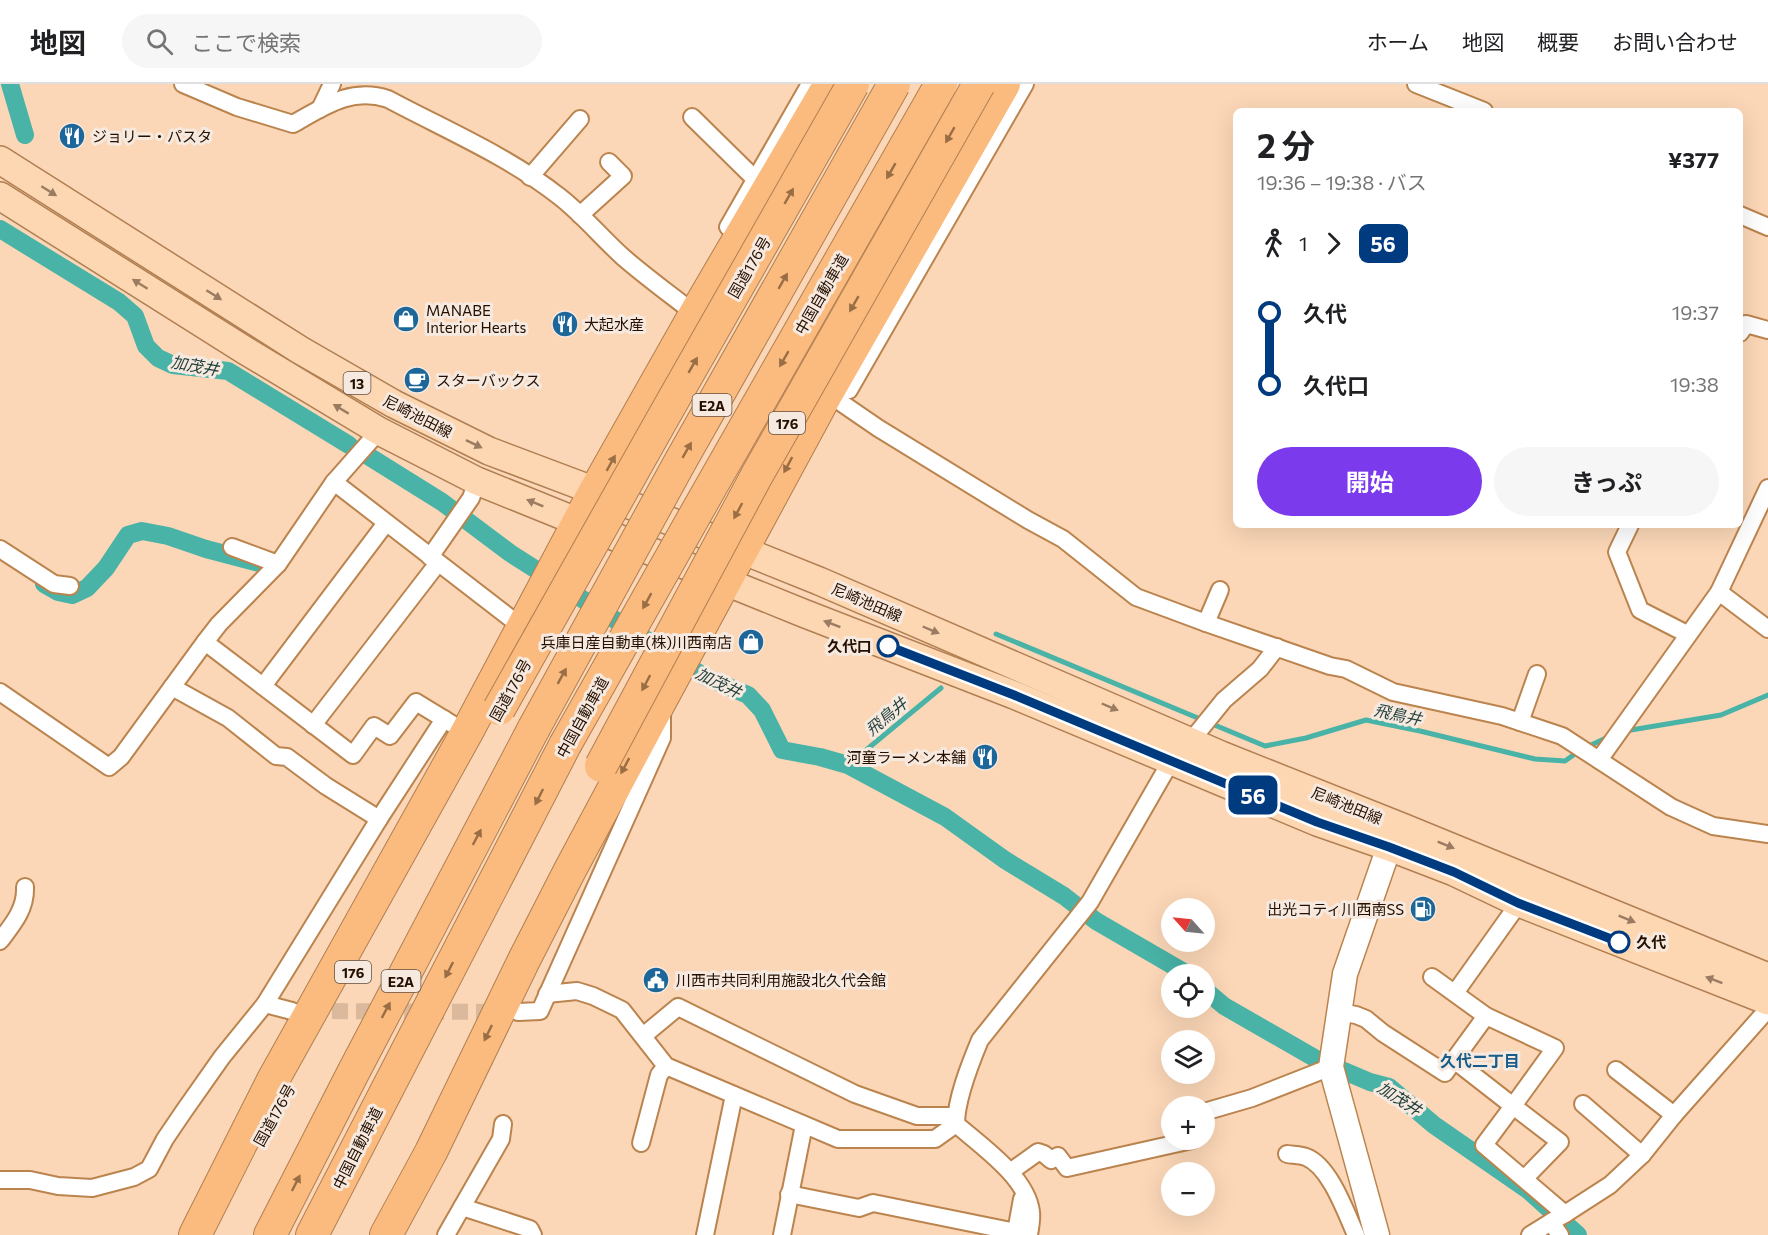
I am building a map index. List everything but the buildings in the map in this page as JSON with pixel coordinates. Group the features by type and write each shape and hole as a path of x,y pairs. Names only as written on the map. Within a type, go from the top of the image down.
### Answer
{"highway":[{"path":"195,1235 455,726 523,628 595,491 695,314 830,84"},
{"name":"国道176号","path":"206,1235 658,426 853,84"},
{"name":"E2A","path":"270,1235 534,728 674,472 894,84"},
{"name":"中国自動車道","path":"312,1235 566,746 941,84"},
{"path":"386,1235 431,1152 560,890 662,698 827,393 1003,84"},
{"name":"176","path":"368,1235 501,960 601,766 757,475 1003,84"}],"main road":[{"name":"尼崎池田線","path":"0,160 300,350 394,404 489,451 595,491 830,586 1190,742 1396,837 1768,976"},
{"name":"尼崎池田線","path":"0,196 246,351 379,431 477,481 803,613 1014,695 1317,822 1396,837 1454,872 1518,903 1768,1001"}],"street":[{"path":"183,84 237,107 293,124 320,108 345,98 361,94 388,99 466,138 559,197 638,270 695,314 714,254 810,84"},
{"path":"320,108 332,84"},
{"path":"1416,84 1458,92 1480,108"},
{"path":"692,117 755,178"},
{"path":"530,177 580,119"},
{"path":"580,215 623,176 609,162"},
{"path":"1743,216 1768,227"},
{"path":"1743,328 1746,324 1768,330"},
{"path":"827,393 878,428 1063,539 1136,597 1330,666 1346,669 1393,692 1459,705 1562,736 1671,807 1713,826 1768,834"},
{"path":"0,692 108,767 121,757 219,624 278,564 334,482 379,431"},
{"path":"313,725 434,560 471,498 477,481"},
{"path":"334,482 523,628"},
{"path":"1599,760 1719,592 1768,488"},
{"path":"263,686 386,523"},
{"path":"1629,528 1617,552 1640,610 1687,634"},
{"path":"232,547 278,564"},
{"path":"0,549 54,584 70,586"},
{"path":"1206,623 1220,591"},
{"path":"1719,592 1768,629"},
{"path":"0,1180 30,1180 58,1186 92,1188 134,1177 149,1169 165,1138 222,1057 265,1004 379,819 455,726 416,702 390,736 374,726 353,755 205,642"},
{"path":"548,994 577,991 594,996 622,1010 666,1066 838,1139 935,1139 956,1120 969,1065 980,1040 1090,902 1171,761 1190,742 1224,700 1260,669 1277,647"},
{"path":"1520,722 1537,674"},
{"path":"172,687 228,718 276,756 287,757 326,786 379,819"},
{"path":"518,1012 540,1011 548,994 662,738 662,698"},
{"path":"1377,1235 1331,1067 1346,974 1396,837"},
{"path":"0,941 16,921 26,899 25,887"},
{"path":"1455,993 1518,903"},
{"path":"1432,977 1486,1016 1555,1048 1484,1144 1525,1178 1559,1228"},
{"path":"265,1004 292,1011"},
{"path":"643,1036 678,1006 855,1094 917,1116 956,1120 1010,1172 1026,1197 1031,1212 1029,1235"},
{"path":"1530,1235 1559,1228 1642,1155 1674,1115 1768,1010"},
{"path":"1339,1012 1366,1019 1383,1033 1445,1073 1486,1016"},
{"path":"1454,1060 1560,1142 1525,1178"},
{"path":"641,1143 659,1075 666,1066"},
{"path":"1215,1109 1252,1098 1331,1067"},
{"path":"1616,1070 1674,1115"},
{"path":"705,1235 728,1151 734,1095"},
{"path":"1583,1104 1642,1155"},
{"path":"446,1235 501,1138 503,1124"},
{"path":"782,1235 804,1125"},
{"path":"1010,1172 1038,1152 1051,1160 1058,1156 1067,1168 1161,1147"},
{"path":"158,1151 158,1176"},
{"path":"1287,1154 1307,1157 1323,1169 1337,1192 1356,1235"},
{"path":"789,1194 859,1208 873,1203 1016,1232 1022,1199 1026,1197"},
{"path":"462,1207 530,1229 532,1235"}],"waterway":[{"name":"加茂井","path":"10,84 25,135"},
{"name":"加茂井","path":"0,229 119,302 135,316 146,346 158,358 173,365 228,371 349,445"},
{"name":"加茂井","path":"365,454 442,502 510,553 705,677 748,695 762,710 782,750 848,765 945,817 1005,860 1064,896 1096,921 1170,964"},
{"name":"加茂井","path":"44,584 58,592 72,595 87,588 106,568 128,535 142,531 168,536 263,564"},
{"name":"飛鳥井","path":"996,634 1265,746 1306,738 1366,720 1535,759 1565,761 1579,751"},
{"name":"飛鳥井","path":"848,765 941,688"},
{"name":"飛鳥井","path":"1625,731 1721,715 1768,695"},
{"name":"飛鳥井","path":"1587,747 1608,737"},
{"name":"加茂井","path":"1215,998 1224,1006 1318,1060 1370,1082 1389,1087 1434,1125 1528,1190 1578,1235"}],"tunnel":[{"path":"308,1011 504,1012"}],"bus line":[{"name":"56","path":"888,646 1014,695 1317,822 1454,872 1518,903 1619,942"}],"place":[{"name":"ジョリー・パスタ","path":"72,136"},
{"name":"MANABE Interior Hearts","path":"406,319"},
{"name":"大起水産","path":"565,324"},
{"name":"スターバックス","path":"417,380"},
{"name":"兵庫日産自動車(株)川西南店","path":"751,642"},
{"name":"久代口","path":"888,646"},
{"name":"河童ラーメン本舗","path":"985,757"},
{"name":"出光コティ川西南SS","path":"1423,909"},
{"name":"久代","path":"1619,942"},
{"name":"川西市共同利用施設北久代会館","path":"656,980"}],"district":[{"name":"久代二丁目","path":"1480,1060"}]}
